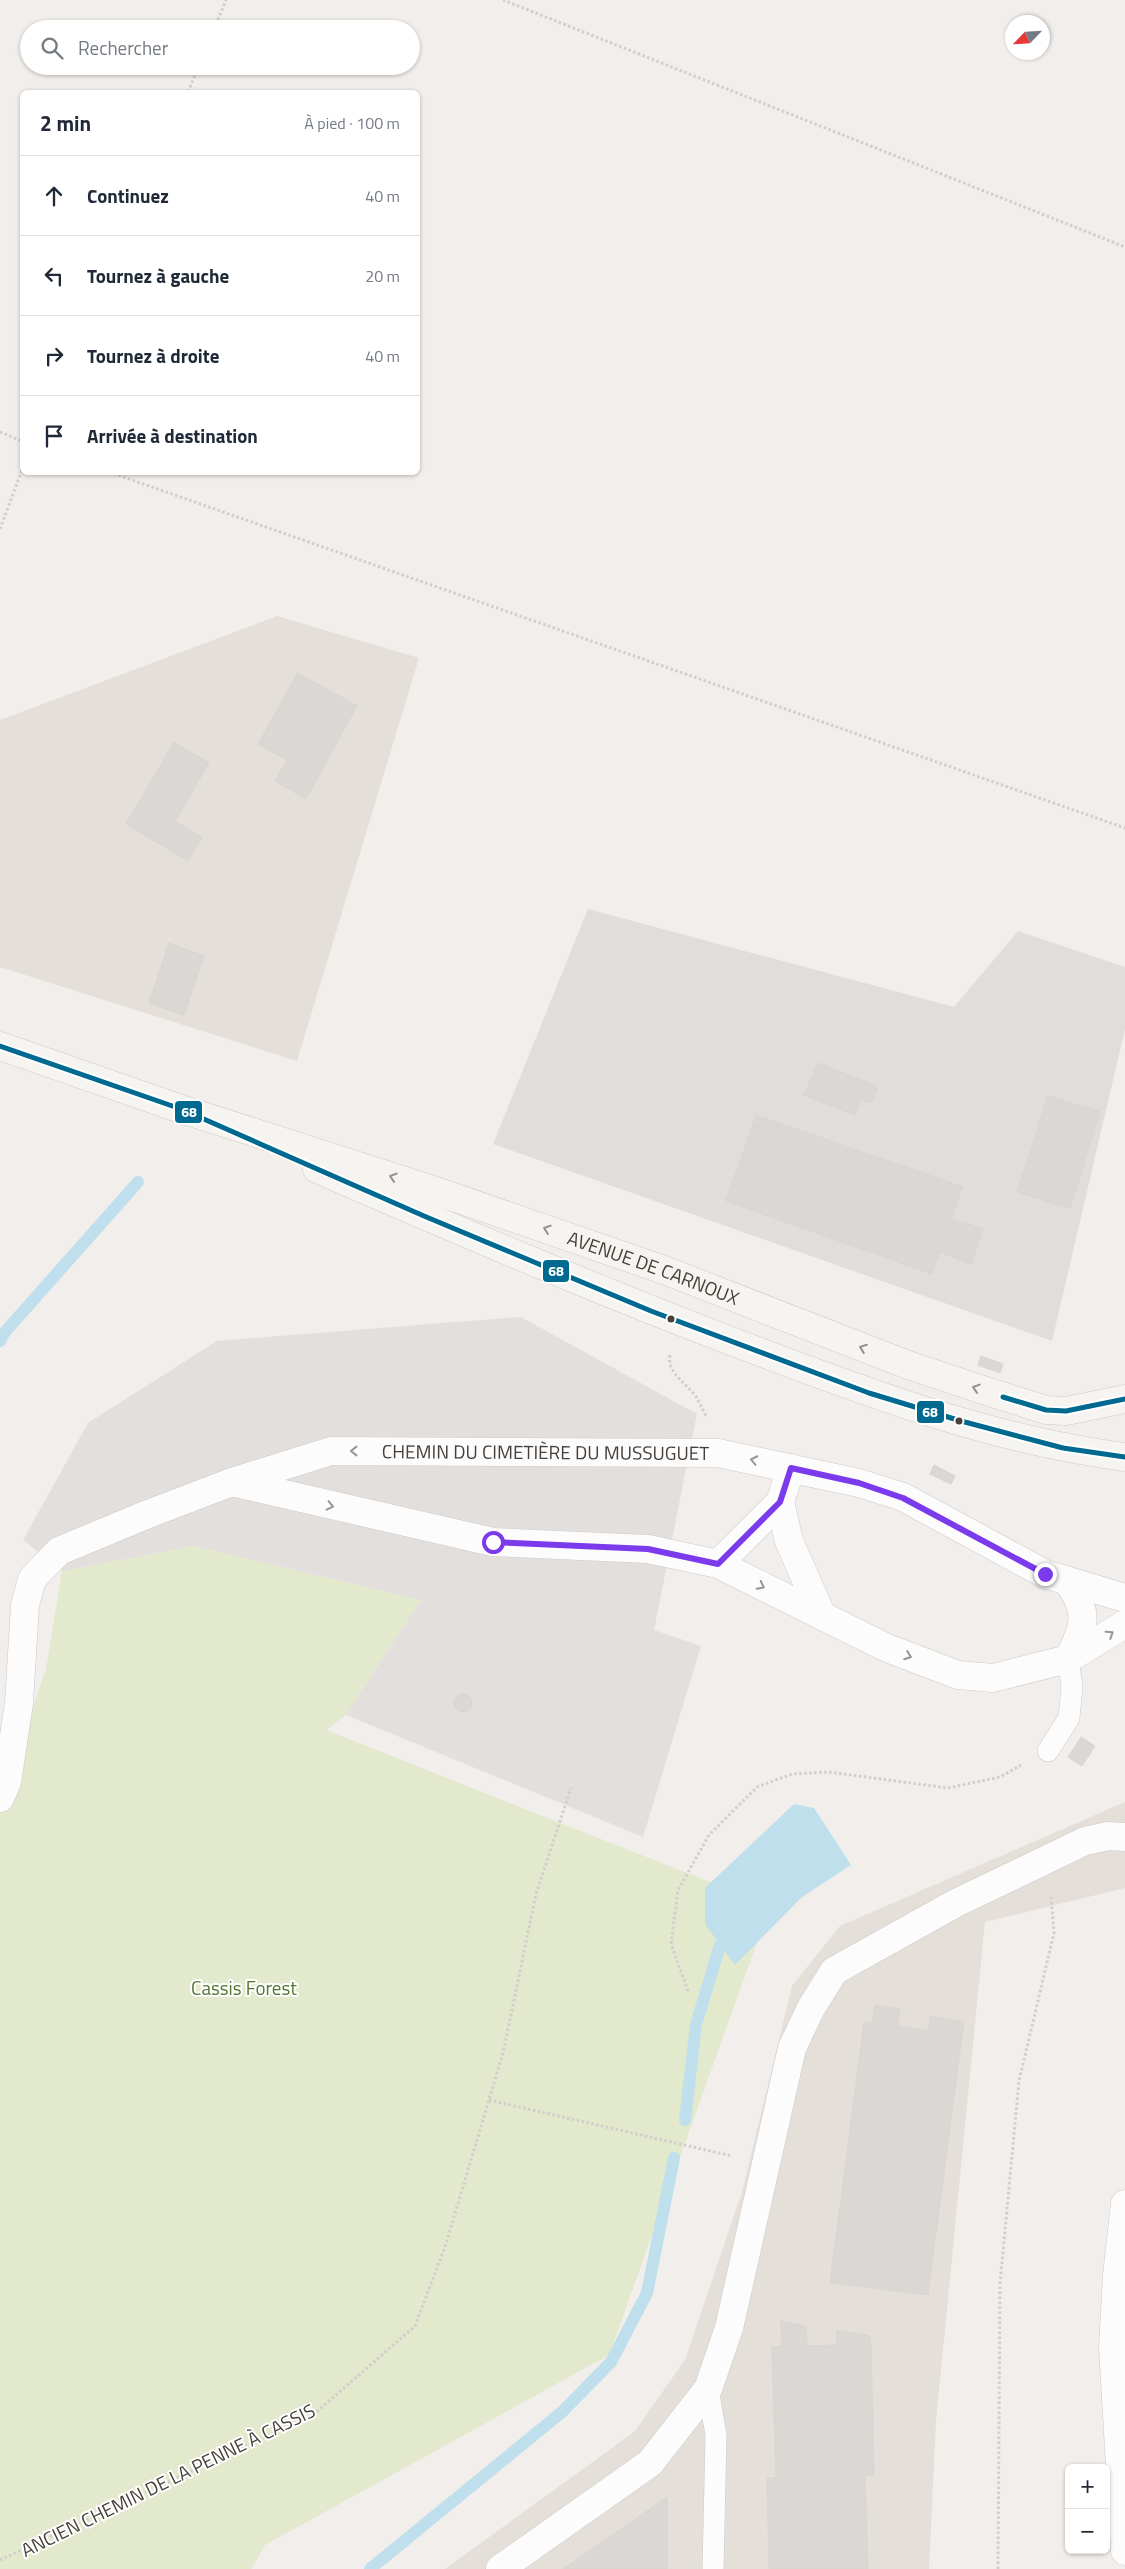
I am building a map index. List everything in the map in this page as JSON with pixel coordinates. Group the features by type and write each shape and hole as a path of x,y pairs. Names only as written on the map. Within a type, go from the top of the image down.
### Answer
{"main road":[{"name":"AVENUE DE CARNOUX","path":"1,1047 181,1109 430,1189 645,1264 908,1365 1046,1410 1066,1411 1125,1399"},
{"name":"AVENUE DE CARNOUX","path":"181,1109 424,1216 651,1311 869,1393 961,1421 1063,1448 1125,1457"}],"street":[{"name":"CHEMIN DU CIMETIÈRE DU MUSSUGUET","path":"0,1798 7,1782 19,1704 25,1606 32,1579 59,1551 232,1482 331,1451 718,1453 859,1483 903,1498 1045,1574 1125,1598"},
{"path":"291,1496 285,1484 286,1472 300,1461"},
{"path":"718,1564 780,1502 791,1468"},
{"path":"232,1482 493,1542 648,1549 718,1564 887,1648 958,1675 993,1678 1068,1659 1125,1624"},
{"path":"780,1502 789,1541 822,1616"},
{"path":"1067,1581 1079,1597 1084,1614 1081,1634 1068,1659"},
{"path":"500,2569 650,2463 708,2389 729,2328 792,2048 811,2008 834,1971 956,1903 1085,1841 1108,1836 1125,1837"},
{"path":"1125,2204 1121,2275 1113,2347 1122,2445 1125,2551"}],"lane":[{"path":"1048,1751 1069,1718 1072,1687 1068,1659"},
{"path":"708,2389 716,2435 713,2569"}],"path":[{"path":"218,20 226,0"},
{"path":"503,0 1125,247"},
{"path":"189,90 195,75"},
{"path":"0,432 20,440"},
{"path":"0,529 20,475"},
{"path":"118,475 1125,828"},
{"path":"672,1347 669,1361 674,1374 696,1397 708,1422 718,1453"},
{"path":"688,1991 671,1944 678,1890 709,1835 758,1787 792,1774 828,1772 948,1788 1000,1777 1048,1751"},
{"name":"ANCIEN CHEMIN DE LA PENNE À CASSIS","path":"0,2560 313,2415 415,2326 445,2247 503,2053 536,1894 572,1788"},
{"path":"998,2569 1000,2284 1019,2081 1054,1933 1050,1889 1039,1863"},
{"path":"489,2100 766,2164"}],"shaded area":[{"path":"277,616 419,658 297,1061 0,967 0,720"},
{"path":"588,909 954,1007 1018,931 1125,967 1125,1029 1052,1341 493,1144"},
{"path":"521,1317 697,1414 654,1630 701,1646 643,1837 346,1715 421,1600 194,1546 62,1571 23,1540 88,1423 217,1341"},
{"path":"1125,1802 1125,1888 985,1922 936,2421 929,2569 445,2569 634,2432 685,2360 742,2192 792,1986 840,1926"}],"green space":[{"name":"Cassis Forest","path":"194,1546 421,1600 346,1715 326,1730 770,1906 609,2355 265,2545 251,2569 0,2569 0,1805 46,1669 62,1571"}],"water":[{"path":"794,1804 814,1808 851,1865 802,1897 735,1965 705,1924 705,1888"}],"building":[{"path":"298,673 357,706 306,799 275,781 287,760 258,744"},
{"path":"174,742 209,763 175,821 202,837 188,861 126,824"},
{"path":"169,943 204,956 184,1015 149,1003"},
{"path":"818,1063 878,1087 871,1103 861,1100 855,1115 804,1095"},
{"path":"1048,1096 1100,1112 1070,1208 1017,1192"},
{"path":"756,1115 963,1187 959,1197 753,1125"},
{"path":"753,1125 959,1197 932,1274 726,1201"},
{"path":"952,1219 983,1229 971,1264 940,1252"},
{"path":"981,1356 1003,1364 1000,1373 978,1365"},
{"path":"934,1465 955,1476 951,1484 930,1474"},
{"path":"463,1694 469,1697 472,1703 469,1709 463,1712 457,1709 454,1703 457,1697"},
{"path":"1081,1737 1095,1746 1082,1766 1068,1757"},
{"path":"875,2005 900,2009 897,2027 872,2023"},
{"path":"930,2016 964,2022 962,2035 928,2031"},
{"path":"864,2022 962,2035 945,2165 847,2153"},
{"path":"847,2153 945,2165 928,2295 830,2283"},
{"path":"781,2321 806,2326 807,2345 782,2346"},
{"path":"837,2330 870,2336 871,2344 837,2345"},
{"path":"871,2344 874,2475 776,2477 772,2347"},
{"path":"865,2474 868,2569 769,2569 767,2478"},
{"path":"667,2497 667,2569 627,2569 605,2540"},
{"path":"605,2540 627,2569 563,2569"}],"waterway":[{"path":"0,1341 4,1333 138,1182"},
{"path":"685,2120 696,2025 720,1945"},
{"path":"370,2569 562,2412 611,2362 647,2293 674,2158"}],"transit line":[{"name":"68","path":"0,1046 181,1109 424,1216 651,1311 869,1393 961,1421 1063,1448 1125,1457"},
{"name":"68","path":"1003,1397 1046,1410 1066,1411 1125,1399"}],"route":[{"path":"493,1542 648,1549 718,1564 780,1502 791,1468 859,1483 903,1498 1045,1574"}]}
